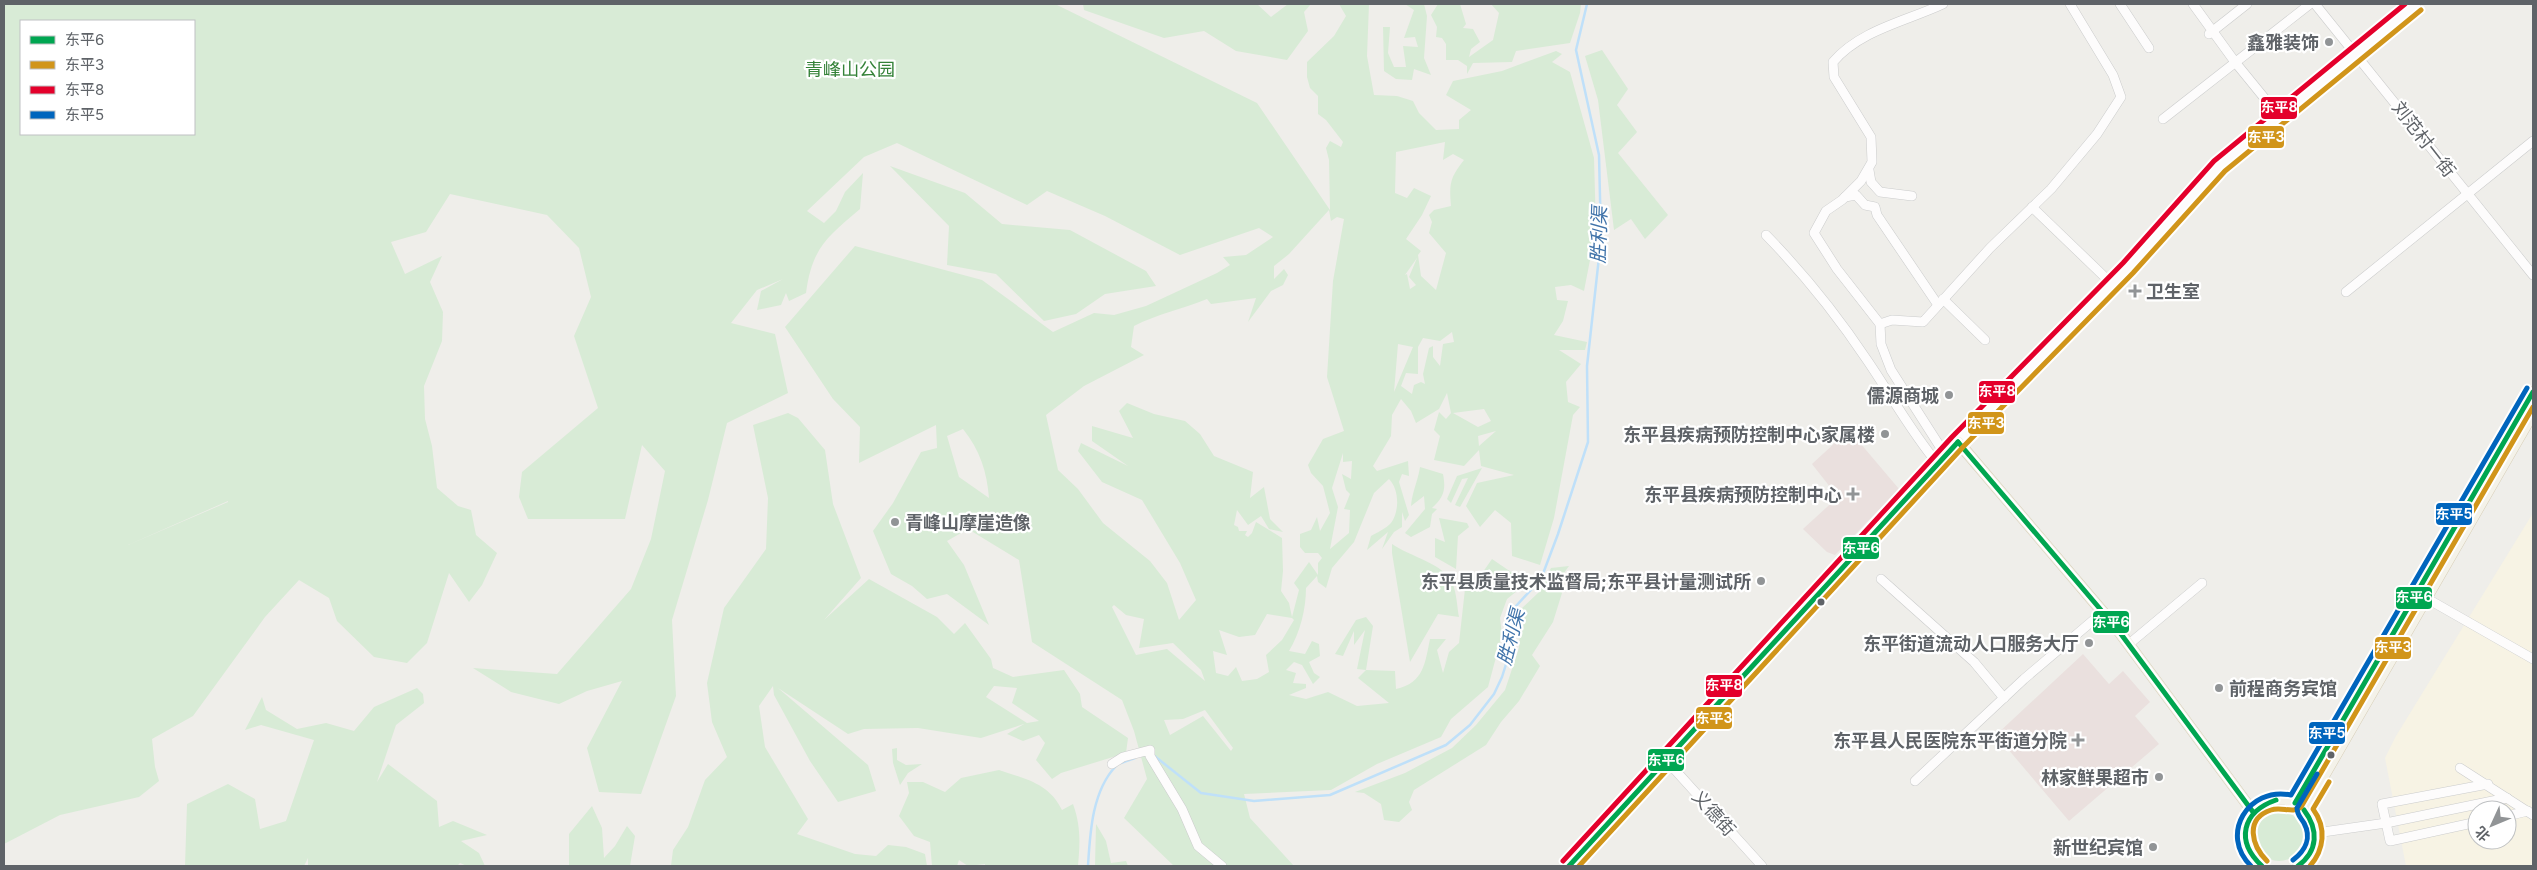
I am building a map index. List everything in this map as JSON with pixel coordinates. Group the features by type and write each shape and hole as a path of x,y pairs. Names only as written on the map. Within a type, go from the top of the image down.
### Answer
{"main road":[{"path":"2300,806 2533,392"},
{"path":"2300,806 2426,598 2533,413"},
{"path":"1958,442 2129,644 2253,812"},
{"path":"2262,866 2248,852 2244,838 2246,824 2253,812 2271,801 2284,800 2300,806 2312,820 2316,833 2311,854 2301,866"}],"street":[{"path":"1943,4 1883,28 1843,50 1833,62 1834,77 1871,137 1872,162 1869,170 1845,197 1826,211 1814,233 1837,269 1880,324 1881,344 1891,370 1946,456"},
{"path":"1880,324 1892,320 1922,322 1990,248 2032,207 2097,134 2121,96 2113,75 2070,4"},
{"path":"2120,4 2149,48"},
{"path":"2194,4 2211,32 2279,116"},
{"path":"2211,32 2247,4"},
{"path":"2163,119 2310,4"},
{"name":"刘范村一街","path":"2315,4 2533,275"},
{"path":"1569,866 1958,442 2112,284 2220,166 2416,4"},
{"path":"2346,292 2533,141"},
{"path":"1869,170 1871,182 1880,192 1912,196"},
{"path":"1845,197 1856,196 1865,205 1875,207 1877,215 1941,302 1985,340"},
{"path":"2032,207 2112,284"},
{"path":"1766,235 1819,292 1868,361 1923,446 1938,464"},
{"path":"1881,578 1974,662 2004,698"},
{"path":"2129,644 2202,583"},
{"path":"2426,598 2533,658"},
{"path":"1915,781 2004,698 2103,612"},
{"path":"1112,764 1123,757 1150,750 1150,756 1182,809 1198,846 1222,866"},
{"name":"义德街","path":"1666,760 1762,866"},
{"path":"2460,768 2488,784 2530,813"},
{"path":"2467,824 2390,841 2382,804 2488,784"},
{"path":"2316,833 2386,823 2506,798"},
{"path":"2517,815 2530,813"}],"shaded area":[{"path":"1849,430 1899,489 1835,555 1827,552 1803,529 1838,497 1812,464"},
{"path":"2533,513 2533,866 2406,866 2385,758 2396,736"},
{"name":"东平县人民医院东平街道分院","path":"2083,654 2109,684 2123,671 2150,702 2135,716 2159,744 2069,821 1996,735"}],"green space":[{"name":"青峰山公园","path":"4,4 1055,4 1257,103 1330,210 1329,160 1326,148 1330,141 1341,147 1343,142 1326,120 1318,114 1318,96 1310,88 1307,77 1307,62 1334,36 1346,16 1339,4 1369,4 1367,56 1374,95 1397,96 1413,101 1419,113 1436,130 1459,129 1459,120 1471,110 1446,95 1453,81 1502,71 1556,51 1562,54 1552,62 1570,72 1594,158 1596,229 1584,291 1571,285 1555,287 1557,300 1568,301 1563,321 1554,335 1587,342 1585,350 1559,350 1581,364 1566,382 1568,402 1580,407 1573,415 1554,518 1540,565 1512,556 1511,523 1495,510 1480,527 1466,506 1477,483 1514,475 1481,466 1479,450 1464,466 1434,460 1440,436 1434,430 1439,412 1446,419 1451,413 1447,393 1439,409 1416,423 1411,411 1401,399 1392,415 1391,436 1373,466 1377,471 1408,461 1409,476 1402,474 1399,482 1409,515 1405,521 1402,512 1402,527 1394,532 1382,549 1388,532 1367,550 1371,536 1389,525 1396,512 1395,488 1389,479 1374,493 1354,542 1332,568 1326,588 1318,582 1317,576 1306,588 1302,621 1289,651 1305,654 1312,641 1319,644 1320,656 1309,662 1314,673 1320,677 1313,684 1302,665 1294,662 1286,670 1296,673 1293,683 1306,684 1306,688 1289,695 1306,699 1328,692 1357,706 1389,703 1358,678 1366,670 1395,671 1396,689 1405,686 1418,677 1422,671 1430,639 1446,639 1437,650 1443,673 1449,652 1459,643 1465,589 1478,579 1492,559 1527,583 1507,599 1500,618 1502,635 1488,687 1451,719 1441,737 1377,764 1331,790 1244,794 1250,818 1294,866 1174,866 1124,818 1147,779 1134,731 1122,700 1032,642 1019,560 968,529 947,541 964,565 989,625 947,594 927,599 912,586 891,574 873,531 893,503 921,452 937,448 936,425 859,463 860,427 833,399 785,327 855,246 982,280 1053,332 1094,313 1114,315 1146,306 1230,265 1223,257 1246,255 1273,237 1259,228 1180,255 1105,216 1047,191 1027,205 897,143 864,157 807,211 824,223 836,211 845,192 863,173 860,209 830,236 817,254 812,265 806,293 789,301 786,293 781,305 757,310 761,291 783,279 757,290 731,323 775,334 788,393 727,423 708,500 672,620 676,696 641,794 599,792 587,748 622,681 587,691 559,704 511,692 473,668 557,674 631,589 651,539 665,471 642,445 625,519 528,519 519,497 522,472 598,408 574,336 591,297 579,248 547,215 450,194 426,232 391,242 405,274 442,256 430,282 443,312 442,341 424,386 425,419 432,446 437,488 458,506 471,510 476,535 497,553 482,585 469,602 449,573 427,643 407,663 374,657 337,621 329,598 299,580 265,617 193,716 152,739 155,767 159,781 139,797 60,815 4,844","holes":["1445,142 1443,160 1453,154 1464,160 1452,181 1450,192 1451,206 1434,210 1429,215 1432,222 1429,233 1446,253 1436,290 1421,276 1418,255 1421,251 1406,239 1422,215 1431,196 1414,188 1407,198 1395,193 1396,152","1329,210 1331,221 1337,217 1344,219 1333,281 1327,377 1344,431 1323,439 1308,465 1311,473 1323,486 1330,513 1320,531 1317,517 1311,530 1300,534 1300,547 1305,553 1318,553 1322,558 1318,563 1318,575 1309,562 1294,583 1299,590 1292,617 1289,603 1281,591 1283,571 1282,538 1256,522 1252,533 1248,537 1245,535 1247,531 1239,531 1238,527 1234,525 1237,510 1248,525 1261,516 1269,529 1283,532 1270,519 1264,487 1250,498 1253,472 1214,456 1200,434 1185,421 1154,414 1127,403 1119,411 1133,438 1092,426 1092,441 1128,466 1081,443 1078,451 1102,482 1142,500 1180,563 1196,600 1179,620 1167,583 1150,561 1103,523 1078,489 1058,470 1046,415 1084,386 1144,355 1131,347 1134,326 1207,299 1211,304 1256,298 1248,322 1271,291 1283,285 1288,275 1284,269 1274,279 1274,266 1289,254","1417,258 1409,277 1416,285 1410,289 1407,274 1405,275","1452,332 1454,342 1443,344 1440,366 1433,357 1433,346 1429,348 1423,374 1425,384 1421,382 1414,385 1412,394 1401,386 1406,373 1418,374 1418,347 1423,338 1440,341","1398,344 1413,347 1394,392","1484,409 1491,421 1478,427 1453,413","963,429 974,445 982,462 989,498 959,477 947,436","1496,431 1479,446 1478,436","1343,453 1343,462 1352,461 1351,479 1342,474 1346,490 1350,494 1344,509 1350,510 1349,533 1330,549 1338,507 1332,488","228,501 228,502 128,545","1114,605 1126,615 1144,619 1139,648 1173,643 1201,670 1205,681 1167,649 1136,655 1112,607","1267,614 1292,618 1294,620 1282,640 1266,655 1269,672 1257,679 1242,681 1236,667 1228,676 1216,673 1213,651 1227,655 1219,630 1239,637 1255,635","1205,710 1233,748 1231,751 1203,716 1170,735 1164,720 1183,719"]},
{"path":"1083,4 1257,4 1271,17 1288,4 1311,4 1304,12 1308,31 1287,60 1236,51 1204,31 1164,38 1084,10"},
{"path":"1405,4 1424,4 1427,16 1424,58 1431,75 1414,69 1412,80 1396,79 1384,71 1383,27 1390,27 1388,53 1394,67 1406,67 1403,46 1418,47 1415,37 1404,38 1414,10"},
{"path":"1438,4 1460,4 1466,24 1463,28 1473,29 1480,42 1471,49 1469,57 1493,40 1499,13 1491,4 1581,4 1570,43 1516,51 1512,62 1473,63 1467,74 1467,66 1458,60 1446,60 1446,44 1442,38 1436,37 1437,27 1431,15"},
{"path":"1602,50 1628,89 1617,105 1637,132 1618,153 1668,215 1645,239 1631,219 1614,230 1598,100 1585,56"},
{"path":"890,166 965,193 1002,224 1070,230 1146,271 1156,286 1105,294 1076,314 1044,321 996,274 947,265 949,226"},
{"path":"788,413 798,418 825,450 833,504 861,578 824,620 869,579 937,617 954,634 965,623 991,659 993,668 1013,677 1064,670 1080,694 1082,707 1128,738 1126,753 1061,773 1052,779 1036,760 1045,743 1039,735 1023,741 1007,734 1024,724 981,738 918,728 864,729 848,734 778,688 868,765 876,791 838,802 810,761 774,695 773,686 759,706 765,747 808,819 797,834 855,854 876,856 888,845 906,847 925,854 927,866 671,866 673,850 688,827 705,780 727,757 712,722 707,683 724,608 766,549 768,498 753,425","holes":["994,686 1017,688 1012,703 1039,721 1027,723 986,697"]},
{"path":"1420,467 1443,474 1444,489 1442,497 1432,508 1437,509 1432,514 1430,527 1411,537 1405,533 1425,509 1424,496 1411,506"},
{"path":"1482,468 1460,507 1455,505 1468,478 1462,479 1451,503 1447,499 1457,476"},
{"path":"1439,518 1467,523 1469,527 1458,536 1456,569 1435,557 1435,538 1445,542"},
{"path":"1392,544 1443,571 1453,585 1456,597 1459,617 1438,614 1410,662 1392,553"},
{"path":"1569,566 1556,584 1562,593 1553,622 1532,655 1540,666 1519,701 1501,722 1486,745 1414,790 1409,802 1412,810 1399,822 1384,820 1381,804 1364,793 1355,792 1405,773 1452,748 1476,725 1505,690 1519,648 1521,609 1538,593 1551,568"},
{"path":"1366,617 1373,626 1366,670 1357,669 1365,630 1354,645 1354,631 1343,656 1335,654 1356,620"},
{"path":"417,688 423,694 424,703 396,725 377,782 388,764 437,801 439,827 453,821 487,835 461,841 479,853 485,866 467,866 460,863 457,866 308,866 308,858 304,866 185,866 187,804 228,784 255,799 260,829 286,821 314,740 261,725 245,730 262,697 266,710 297,729 326,723 354,731 374,707"},
{"path":"897,748 897,760 906,765 922,764 908,773 900,785 893,763 892,749"},
{"path":"999,770 1027,779 1043,788 1057,801 1062,810 1073,804 1079,835 1078,866 985,866 985,864 968,866 959,860 957,866 932,866 930,842 914,836 899,816 909,793 907,782 923,782 945,792 961,778"},
{"path":"592,806 602,828 604,858 615,846 627,826 635,836 630,866 569,866 569,834"},
{"path":"2274,811 2284,811 2297,818 2304,831 2304,841 2297,854 2284,861 2274,861 2265,857 2258,850 2254,841 2254,831 2258,822 2265,815"},
{"path":"1096,824 1106,841 1111,863 1126,861 1128,866 1095,866"}],"waterway":[{"name":"胜利渠","path":"1152,754 1201,793 1254,801 1330,795 1446,745 1470,725 1494,694 1502,677 1513,642 1516,606 1541,579 1588,442 1587,366 1601,239 1599,155 1576,50 1587,4"},
{"name":"胜利渠","path":"1121,763 1135,758"},
{"name":"胜利渠","path":"1088,866 1091,826 1097,800 1108,776 1116,766"}],"transit line":[{"name":"东平8","path":"1563,861 1952,437 2123,263 2214,161 2405,4"},
{"name":"东平3","path":"1579,866 1963,447 2133,273 2225,171 2421,10"},
{"name":"东平5","path":"2251,866 2242,854 2238,841 2238,828 2243,816 2251,805 2262,798 2276,794 2291,795 2527,388"},
{"name":"东平6","path":"2295,803 2533,392"},
{"name":"东平3","path":"2267,861 2258,848 2253,833 2257,820 2262,814 2271,810 2294,810 2301,807 2533,407"},
{"name":"东平6","path":"1958,442 2118,630 2253,812"},
{"name":"东平6","path":"1569,866 1958,442"},
{"name":"东平5","path":"2293,860 2301,853 2307,839 2306,829 2298,815 2297,808 2317,774"},
{"name":"东平3","path":"2310,866 2315,860 2322,839 2320,824 2313,809 2329,782"},
{"name":"东平6","path":"2262,866 2248,847 2246,828 2256,812 2276,800"},
{"name":"东平6","path":"2298,866 2309,854 2314,840 2312,825 2304,810"}],"place":[{"name":"鑫雅装饰","path":"2329,42"},
{"name":"卫生室","path":"2135,291"},
{"name":"儒源商城","path":"1949,395"},
{"name":"东平县疾病预防控制中心家属楼","path":"1885,434"},
{"name":"东平县疾病预防控制中心","path":"1853,494"},
{"name":"青峰山摩崖造像","path":"895,522"},
{"name":"东平县质量技术监督局;东平县计量测试所","path":"1761,581"},
{"name":"东平街道流动人口服务大厅","path":"2089,643"},
{"name":"前程商务宾馆","path":"2219,688"},
{"name":"东平县人民医院东平街道分院","path":"2078,740"},
{"name":"林家鲜果超市","path":"2159,777"},
{"name":"新世纪宾馆","path":"2153,847"}]}
